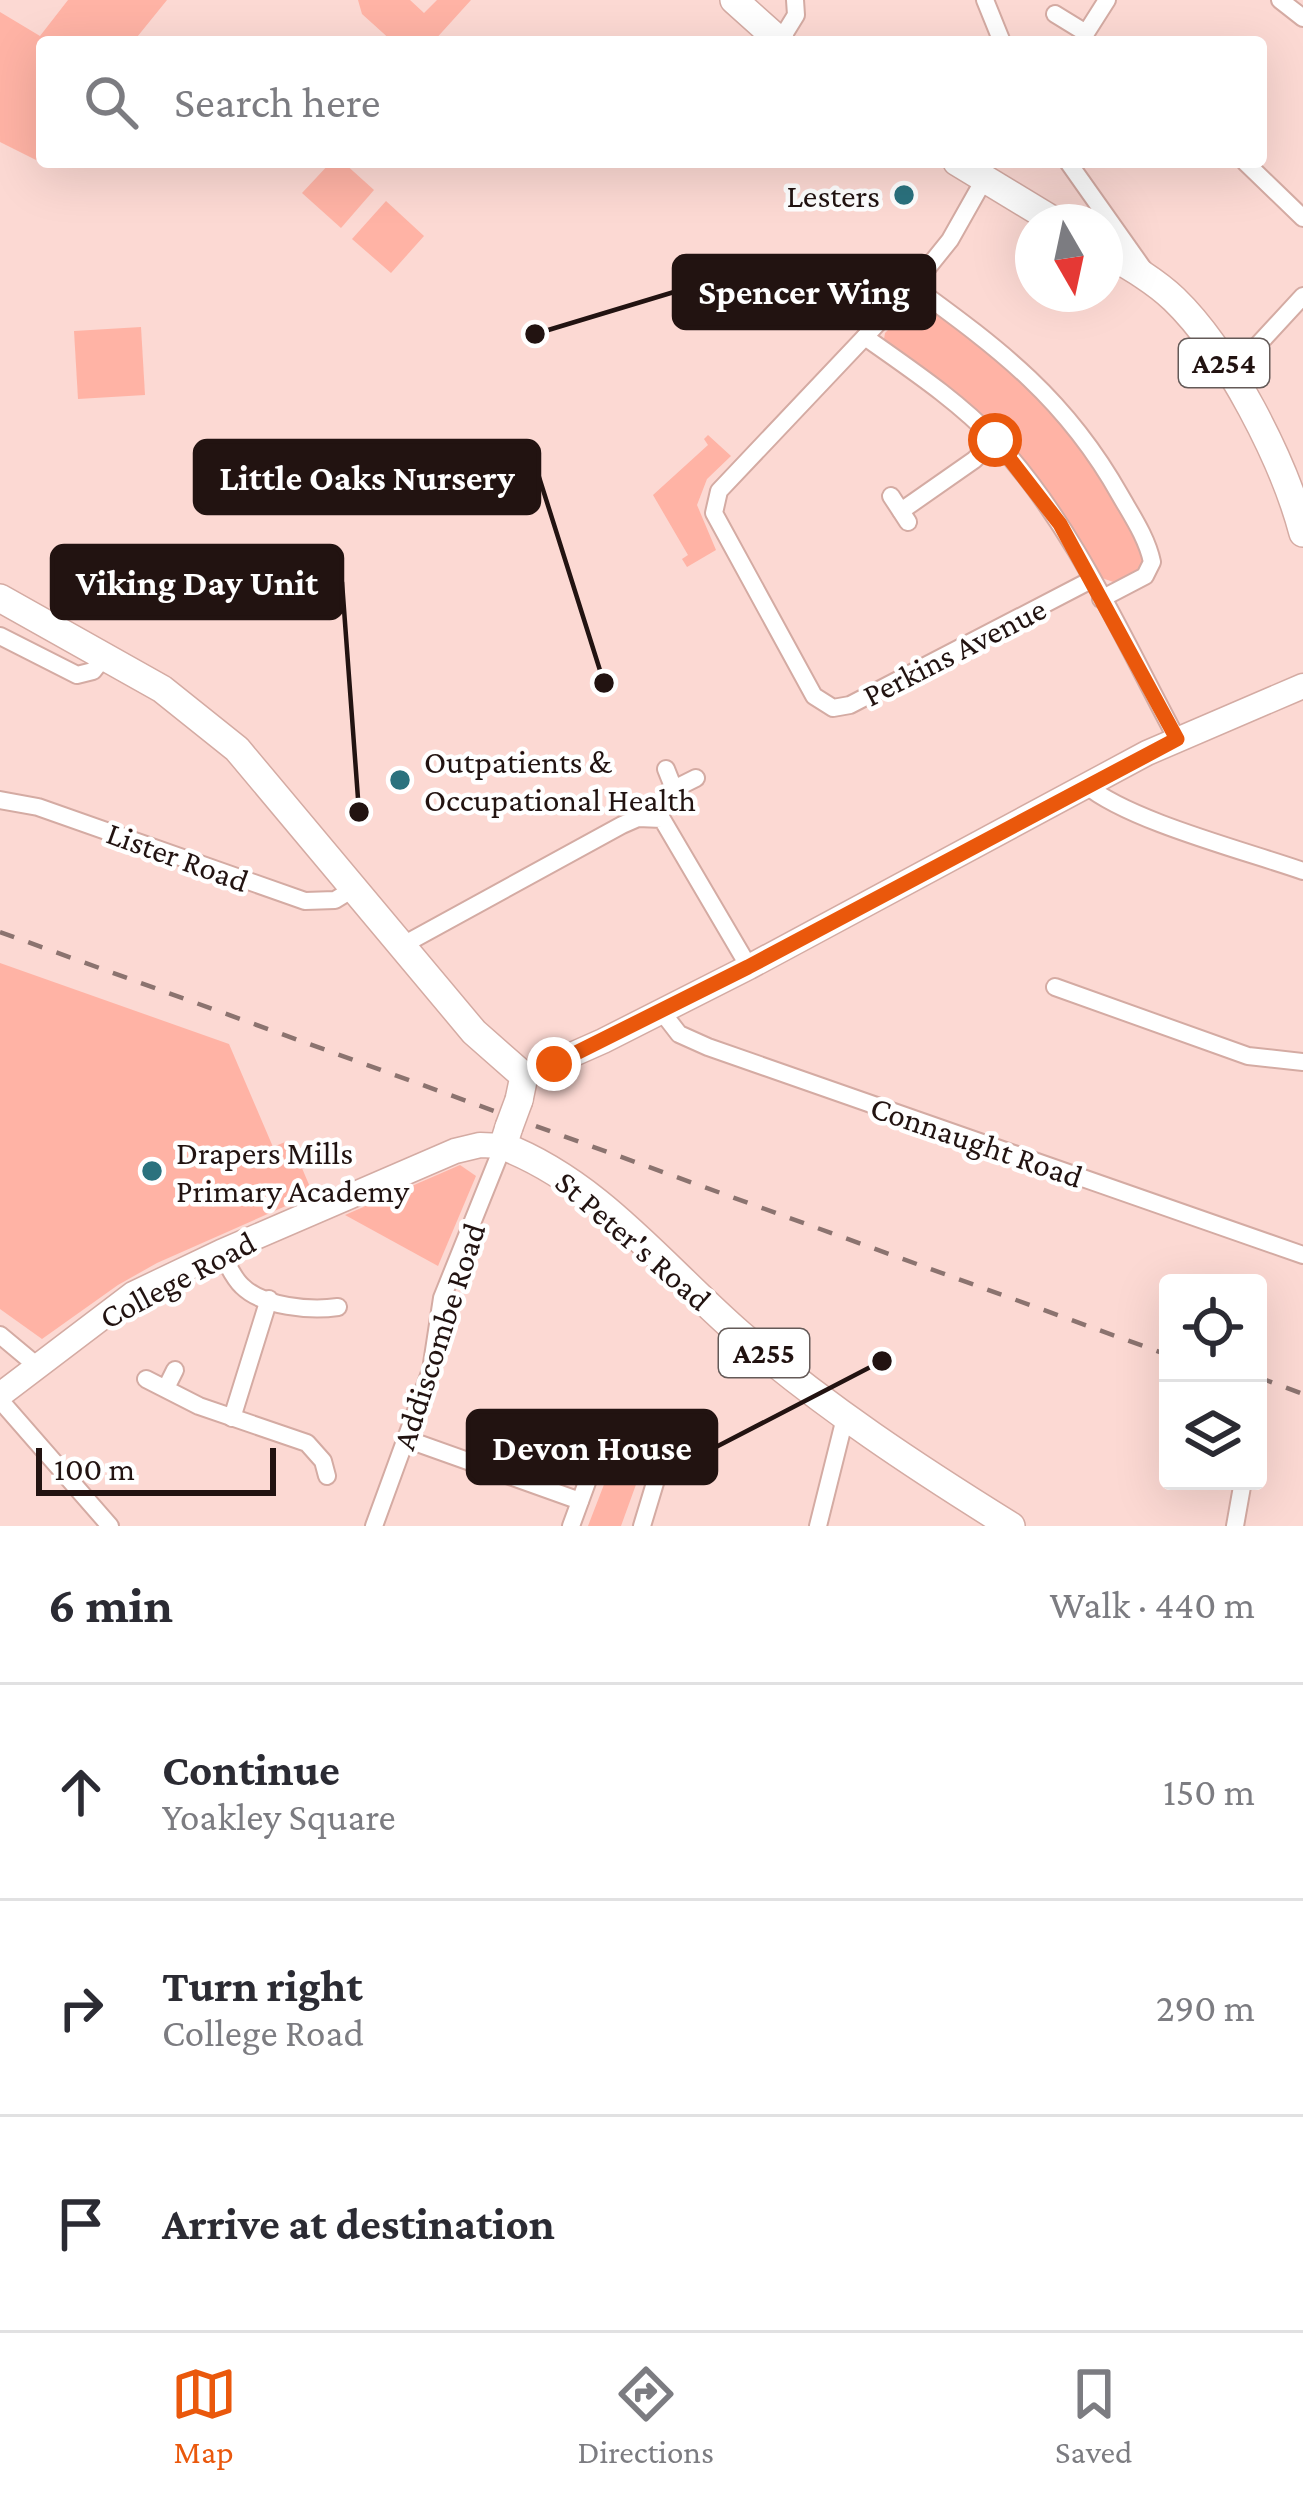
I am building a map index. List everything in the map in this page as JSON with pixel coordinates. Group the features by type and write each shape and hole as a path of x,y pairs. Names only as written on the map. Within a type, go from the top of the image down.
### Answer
{"main road":[{"path":"734,0 774,36"},
{"path":"968,168 1027,204"},
{"name":"A254","path":"1123,263 1148,278 1199,326 1231,374 1301,517"},
{"path":"0,598 162,689 237,749 521,1088"},
{"path":"506,1137 521,1088 1086,785 1177,739 1303,686"},
{"name":"College Road","path":"0,1397 134,1294 455,1150 506,1137"},
{"name":"St Peter's Road","path":"506,1137 580,1186 740,1334 845,1418 1011,1526"}],"street":[{"path":"784,36 796,15 795,0"},
{"path":"985,0 1000,36"},
{"path":"1093,36 1107,0"},
{"path":"1280,0 1303,18"},
{"path":"1054,14 1089,36"},
{"path":"1072,168 1148,278"},
{"path":"1251,168 1303,218"},
{"name":"Perkins Avenue","path":"985,178 950,240 914,286 719,491 714,504 716,520 819,702 833,708 850,705 1091,580"},
{"path":"914,286 1016,362 1098,456 1138,526 1152,562 1145,576 1101,599"},
{"path":"1231,374 1303,296"},
{"path":"865,337 928,382 995,440 1060,524 1177,739"},
{"path":"900,510 974,460 995,440"},
{"path":"0,636 77,675 93,670 104,657"},
{"path":"666,770 674,788"},
{"path":"662,819 674,788 696,778"},
{"path":"1086,785 1101,798 1303,871"},
{"name":"Lister Road","path":"0,800 38,806 304,901 335,900 353,889"},
{"path":"403,945 622,825 638,818 662,819"},
{"path":"662,819 748,967"},
{"path":"1055,987 1248,1056 1303,1062"},
{"name":"Connaught Road","path":"662,1012 680,1034 724,1053 1303,1255"},
{"name":"Addiscombe Road","path":"374,1526 431,1370 442,1298 506,1137"},
{"path":"221,1252 240,1285 268,1299 300,1308 338,1307"},
{"path":"232,1418 268,1299"},
{"path":"0,1335 36,1365"},
{"path":"166,1388 175,1370"},
{"path":"146,1379 199,1406 307,1444 322,1461 327,1476"},
{"path":"0,1397 110,1526"},
{"path":"818,1526 845,1418"},
{"path":"406,1439 580,1501"},
{"path":"571,1526 602,1450 613,1447 651,1462 658,1480 642,1526"},
{"path":"1235,1526 1241,1490"}],"shaded area":[{"path":"68,0 167,0 138,36 40,36"},
{"path":"358,0 410,0 424,13 437,0 471,0 438,36 386,36 362,14"},
{"path":"0,12 40,36 36,36 36,160 0,142"},
{"path":"325,168 350,168 374,190 341,228 302,193"},
{"path":"386,201 424,236 391,273 352,239"},
{"path":"919,299 998,358 1068,428 1122,509 1146,556 1143,568 1116,583 1102,578 1060,509 1011,445 973,407 884,339"},
{"path":"141,327 145,395 78,399 74,331"},
{"path":"708,435 731,456 707,479 697,505 716,550 687,567 682,559 688,555 653,495 708,445 704,439"},
{"name":"Drapers Mills Primary Academy","path":"0,963 229,1044 273,1147 290,1140 313,1194 157,1263 42,1339 0,1309"},
{"path":"460,1165 476,1176 438,1266 345,1215"},
{"path":"612,1455 647,1466 650,1483 638,1479 621,1526 588,1526 610,1469 600,1464"}],"railway":[{"path":"0,932 1159,1352"},
{"path":"1267,1380 1303,1394"}],"place":[{"name":"Lesters","path":"904,195"},
{"name":"Spencer Wing","path":"535,334"},
{"name":"Little Oaks Nursery","path":"604,683"},
{"name":"Outpatients & Occupational Health","path":"400,780"},
{"name":"Viking Day Unit","path":"359,812"},
{"name":"Drapers Mills Primary Academy","path":"152,1171"},
{"name":"Devon House","path":"882,1361"}],"route":[{"path":"554,1064 748,967 1177,739 1060,524 995,440"}]}
